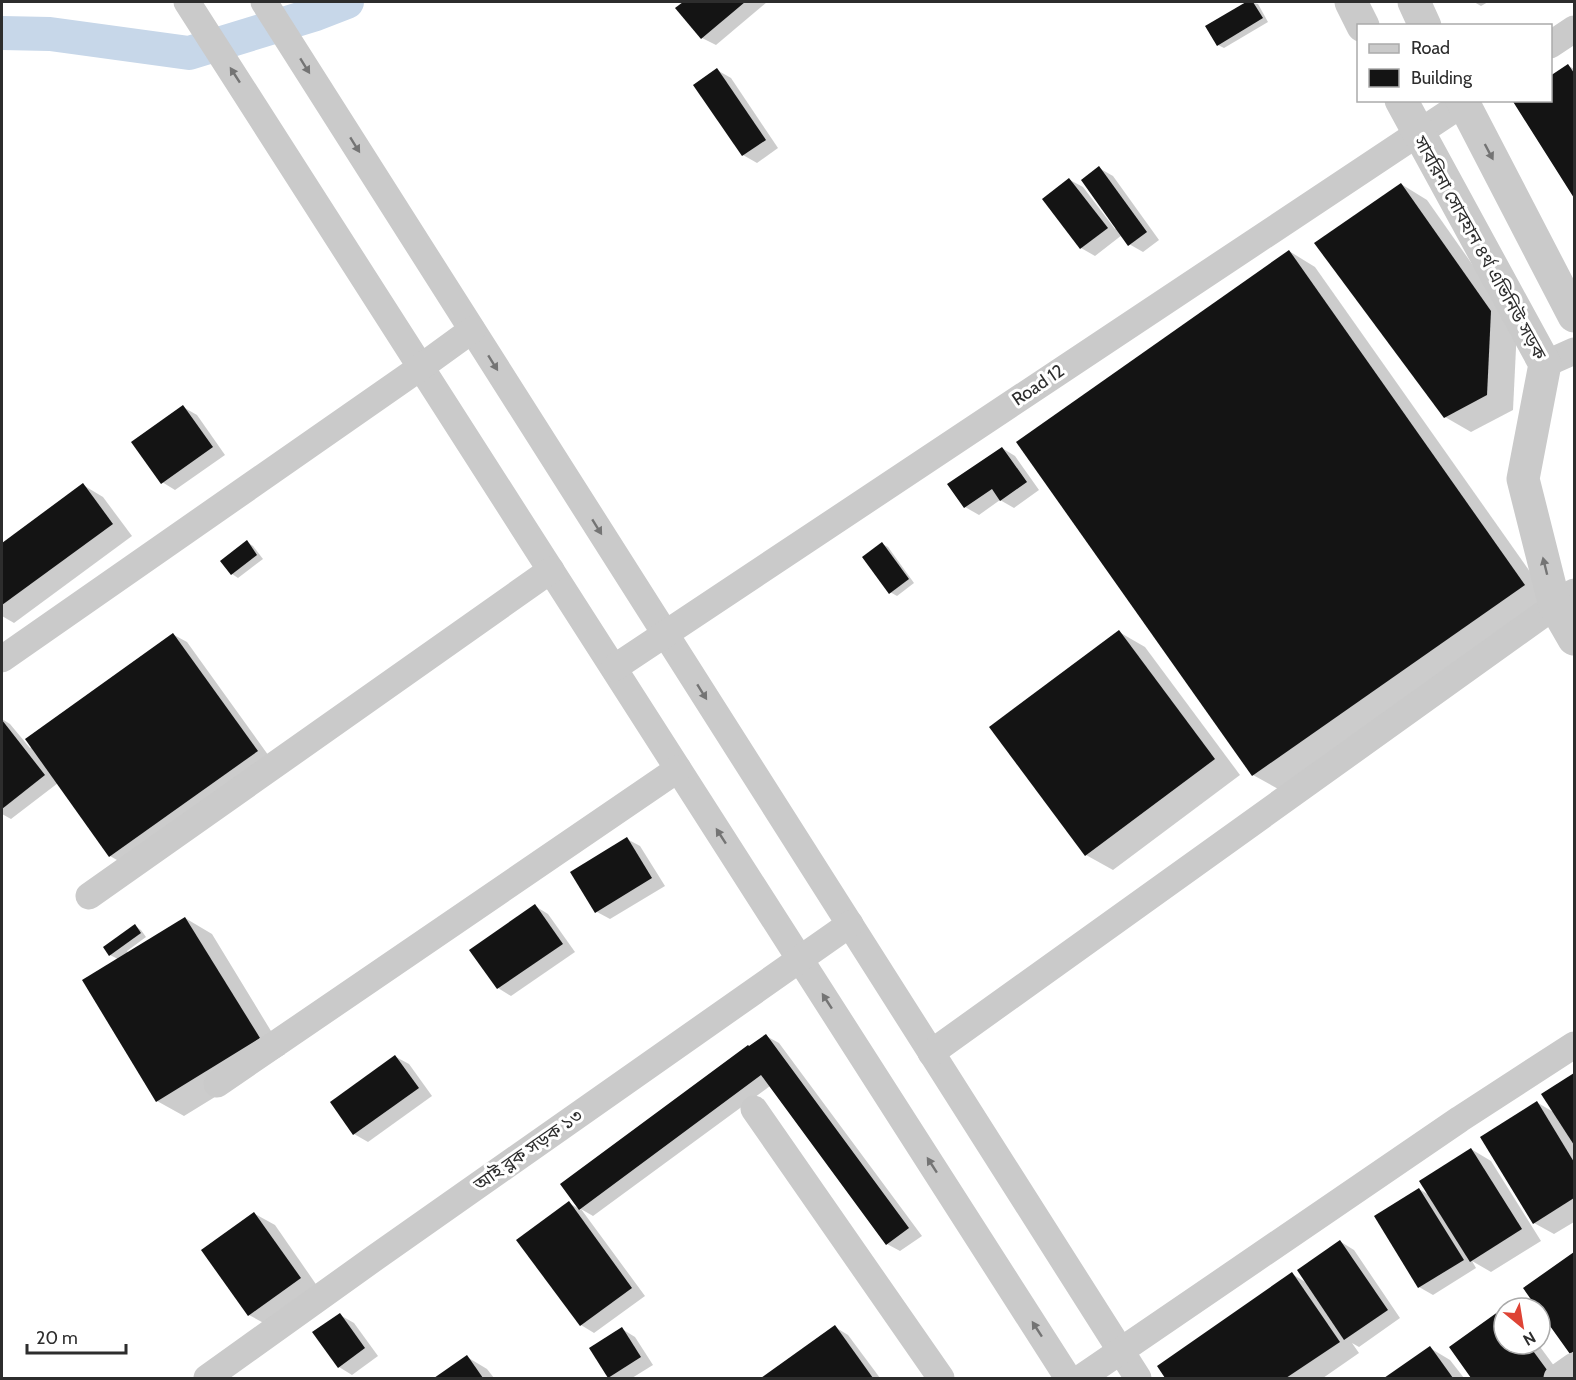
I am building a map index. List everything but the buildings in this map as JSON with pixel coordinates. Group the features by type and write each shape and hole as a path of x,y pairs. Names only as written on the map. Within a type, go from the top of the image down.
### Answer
{"street":[{"path":"187,2 1068,1378"},
{"path":"264,2 1138,1378"},
{"path":"1351,2 1362,24"},
{"path":"1413,2 1424,24"},
{"path":"1552,44 1575,28"},
{"name":"সাবরিনা সোবহান ৪র্থ এভিনিউ সড়ক","path":"1402,102 1417,134 1560,357 1523,479 1564,599 1575,639"},
{"path":"1465,102 1575,316"},
{"name":"Road 12","path":"614,668 1465,102"},
{"path":"2,660 472,330"},
{"path":"89,896 551,570"},
{"path":"931,1053 1564,599"},
{"path":"216,1084 678,769"},
{"name":"আই ব্লক সড়ক ১৩","path":"207,1378 850,924"},
{"path":"1080,1378 1460,1119 1575,1045"},
{"path":"754,1109 941,1378"},
{"path":"1557,1378 1575,1366"}],"waterway":[{"path":"2,33 50,34 189,53 316,14 347,2"}]}
